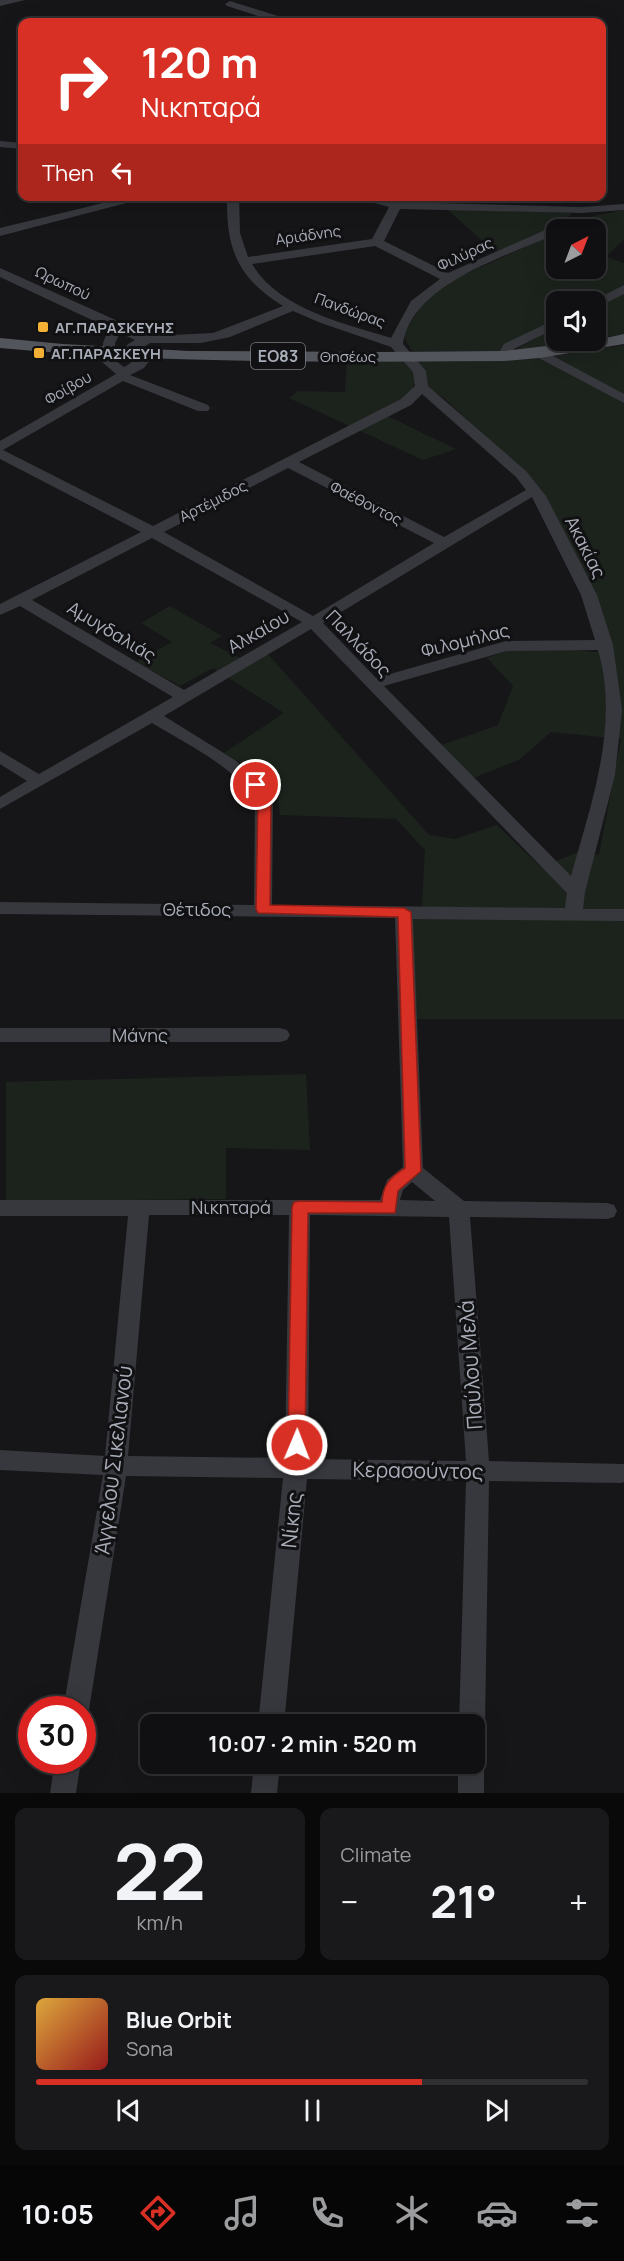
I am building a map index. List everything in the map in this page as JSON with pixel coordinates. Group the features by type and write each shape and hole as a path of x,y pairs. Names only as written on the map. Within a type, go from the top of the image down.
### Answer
{"main road":[{"name":"Θησέως","path":"0,343 126,354 148,347 402,350 504,356 540,353 624,339"}],"street":[{"path":"0,3 20,0"},
{"path":"230,4 274,18"},
{"path":"0,144 18,146"},
{"path":"0,232 127,201"},
{"name":"Πανδώρας","path":"233,201 234,236 248,268 263,287 293,306 402,350"},
{"path":"378,201 396,205 416,201 582,210 624,207"},
{"path":"396,205 376,242 448,278"},
{"name":"Φιλύρας","path":"571,219 582,210"},
{"name":"Φιλύρας","path":"402,350 397,338 416,304 448,278 546,234"},
{"name":"Αριάδνης","path":"245,261 376,242"},
{"name":"Ωρωπού","path":"0,272 139,337 148,347"},
{"path":"606,299 624,289"},
{"name":"Πανδώρας","path":"148,347 179,340 222,335 293,306"},
{"path":"113,324 116,327 107,353 111,364 123,374 203,408"},
{"path":"504,356 509,346 546,328"},
{"name":"Φοίβου","path":"0,447 139,365 148,347"},
{"name":"Ακακίας","path":"402,350 419,371 422,387 521,474 536,491 589,596 604,645 614,710 607,775 576,892 573,914"},
{"path":"540,353 624,399"},
{"name":"Αρτέμιδος","path":"0,610 406,402 422,387"},
{"name":"Παλλάδος","path":"0,454 153,532 313,622 576,892"},
{"name":"Φαέθοντος","path":"287,462 445,543"},
{"name":"Αλκαίου","path":"0,804 313,622 520,497 536,491"},
{"name":"Αμυγδαλιάς","path":"21,600 183,696"},
{"name":"Φιλομήλας","path":"372,684 506,646 604,645"},
{"path":"151,715 242,772 256,785 264,799 263,909"},
{"path":"0,756 39,781"},
{"name":"Θέτιδος","path":"0,908 263,909 624,915"},
{"path":"404,912 413,1171 459,1209"},
{"name":"Μάνης","path":"0,1035 280,1035"},
{"path":"389,1208 391,1189 400,1178 413,1171"},
{"name":"Νικηταρά","path":"0,1208 300,1207 607,1211"},
{"name":"Νίκης","path":"272,1714 296,1469 300,1207"},
{"name":"Άγγελου Σικελιανού","path":"78,1696 116,1466 139,1208"},
{"name":"Παύλου Μελά","path":"459,1209 478,1471 472,1714"},
{"name":"Κερασούντος","path":"0,1460 116,1466 621,1473"},
{"path":"63,1793 66,1774"},
{"path":"264,1793 266,1774"},
{"path":"471,1774 471,1793"}],"shaded area":[{"path":"446,208 572,213 565,219 546,219 546,232 497,254"},
{"path":"624,210 624,239 606,257 606,219 586,219"},
{"path":"546,238 546,279 606,279 606,257 624,263 624,286 606,295 606,291 546,291 546,325 509,343 499,351 412,351 403,335 422,304 448,282"},
{"path":"624,293 624,334 606,337 606,302"},
{"path":"546,333 546,346 515,350"},
{"path":"624,345 624,1019 417,1019 411,916 424,915 422,904 425,850 396,819 280,815 277,793 259,773 224,753 284,713 213,668 180,686 136,662 172,642 141,623 170,606 222,636 210,643 246,661 266,652 429,835 455,839 497,825 541,867 578,852 599,855 621,739 551,732 519,760 473,778 442,745 498,725 513,686 487,658 527,644 595,652 612,650 568,540 538,486 444,398 423,384 415,384 404,398 379,412 456,449 423,460 289,398 298,391 345,392 347,360 456,362 536,359 586,351 606,351 606,348"},
{"path":"306,1074 310,1150 226,1148 226,1199 6,1201 6,1082"}],"place":[{"name":"ΑΓ.ΠΑΡΑΣΚΕΥΗΣ","path":"43,327"},
{"name":"ΑΓ.ΠΑΡΑΣΚΕΥΗ","path":"39,353"}],"route":[{"path":"256,785 264,799 265,815 263,909 404,912 413,1171 400,1178 391,1189 389,1208 300,1207 297,1445"}]}
